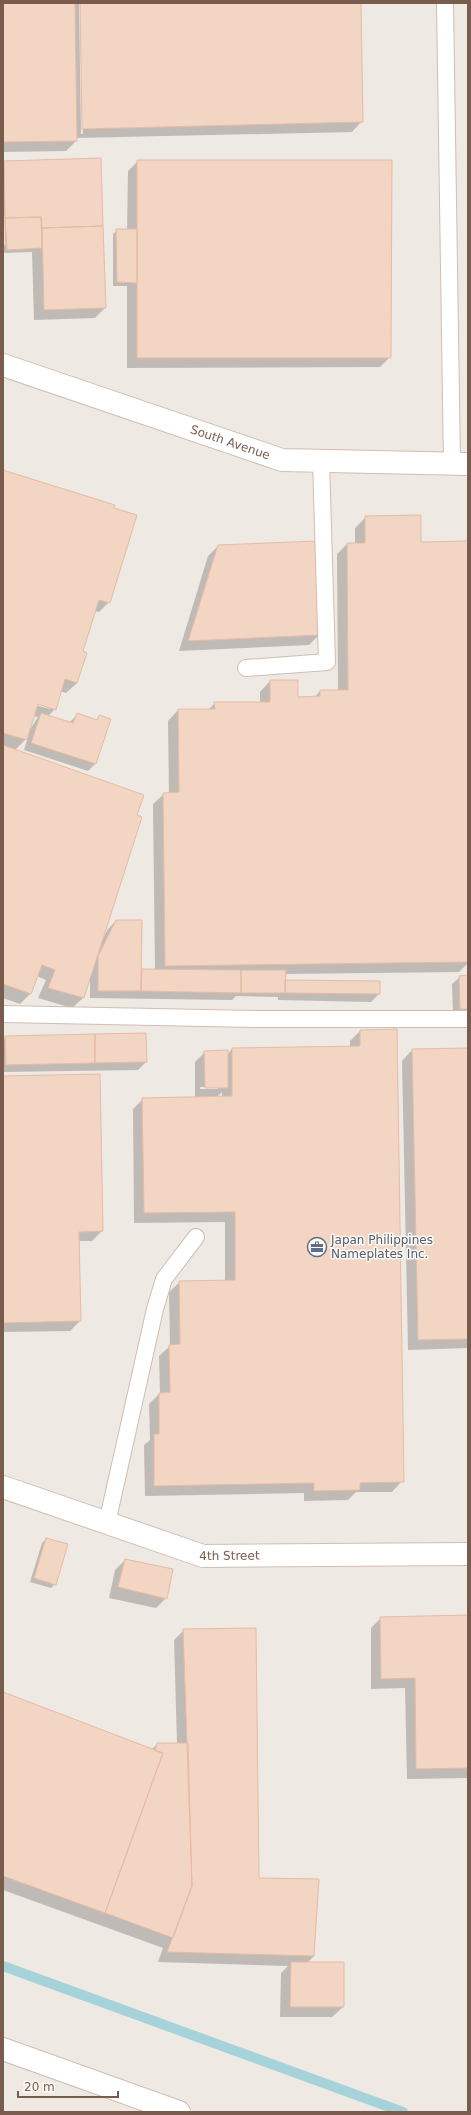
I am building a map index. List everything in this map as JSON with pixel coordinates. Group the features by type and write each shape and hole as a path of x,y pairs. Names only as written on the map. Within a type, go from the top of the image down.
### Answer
{"street":[{"name":"South Avenue","path":"3,365 282,460 460,465"},
{"name":"4th Street","path":"3,1487 203,1556 468,1554"},
{"path":"3,2049 156,2108 179,2112"}],"lane":[{"path":"445,3 460,465"},
{"path":"246,668 327,662 321,461"},
{"path":"3,1014 256,1019 468,1019"},
{"path":"107,1523 155,1309 164,1280 196,1237"}],"shaded area":[{"path":"3,3 468,3 468,2112 3,2112"}],"building":[{"path":"3,3 75,3 77,141 3,142"},
{"path":"80,3 361,3 363,122 82,129"},
{"path":"101,158 103,226 42,228 41,217 5,218 4,161"},
{"path":"137,160 392,160 391,358 137,358"},
{"path":"3,161 6,245 3,245"},
{"path":"41,217 42,248 7,250 5,218"},
{"path":"103,226 106,308 44,310 42,228"},
{"path":"116,229 137,229 137,283 117,282"},
{"path":"3,470 115,505 114,508 137,515 110,603 99,600 83,651 87,653 77,683 65,679 56,710 38,704 27,740 3,733"},
{"path":"421,515 421,542 468,541 468,962 165,966 163,793 179,792 178,709 215,709 214,702 270,702 270,680 298,680 298,697 320,696 320,690 348,690 347,543 365,543 365,516"},
{"path":"317,541 320,635 188,641 218,545"},
{"path":"41,713 73,723 77,713 97,720 99,715 111,719 96,764 31,743"},
{"path":"3,745 144,795 137,815 142,817 84,998 48,988 55,970 42,965 31,994 3,984"},
{"path":"116,920 142,920 141,991 98,991 98,956"},
{"path":"142,969 241,970 241,993 141,991"},
{"path":"241,970 286,970 285,993 241,993"},
{"path":"468,975 468,1009 460,1009 459,976"},
{"path":"285,980 380,981 380,994 285,993"},
{"name":"Japan Philippines Nameplates Inc.","path":"397,1029 404,1482 360,1483 360,1490 314,1491 314,1483 154,1486 154,1434 159,1434 159,1393 170,1392 169,1345 180,1344 179,1281 235,1280 235,1212 144,1213 142,1098 232,1096 232,1048 360,1046 360,1030"},
{"path":"146,1033 147,1062 95,1063 95,1034"},
{"path":"95,1034 95,1063 6,1065 5,1036"},
{"path":"468,1048 468,1339 418,1340 412,1049"},
{"path":"228,1050 228,1088 205,1088 204,1051"},
{"path":"100,1074 103,1231 79,1232 81,1321 3,1323 3,1076"},
{"path":"46,1538 68,1544 56,1585 34,1578"},
{"path":"125,1559 173,1569 167,1599 118,1587"},
{"path":"468,1615 468,1768 416,1769 415,1678 381,1679 380,1617"},
{"path":"256,1628 259,1878 319,1879 314,1956 167,1952 192,1886 183,1629"},
{"path":"3,1692 163,1753 105,1913 3,1876"},
{"path":"157,1743 188,1743 192,1886 173,1938 105,1913 163,1753 155,1751"},
{"path":"291,1962 344,1962 344,2007 290,2007"}],"waterway":[{"path":"3,1966 403,2112"}],"place":[{"name":"Japan Philippines Nameplates Inc.","path":"317,1247"}]}
